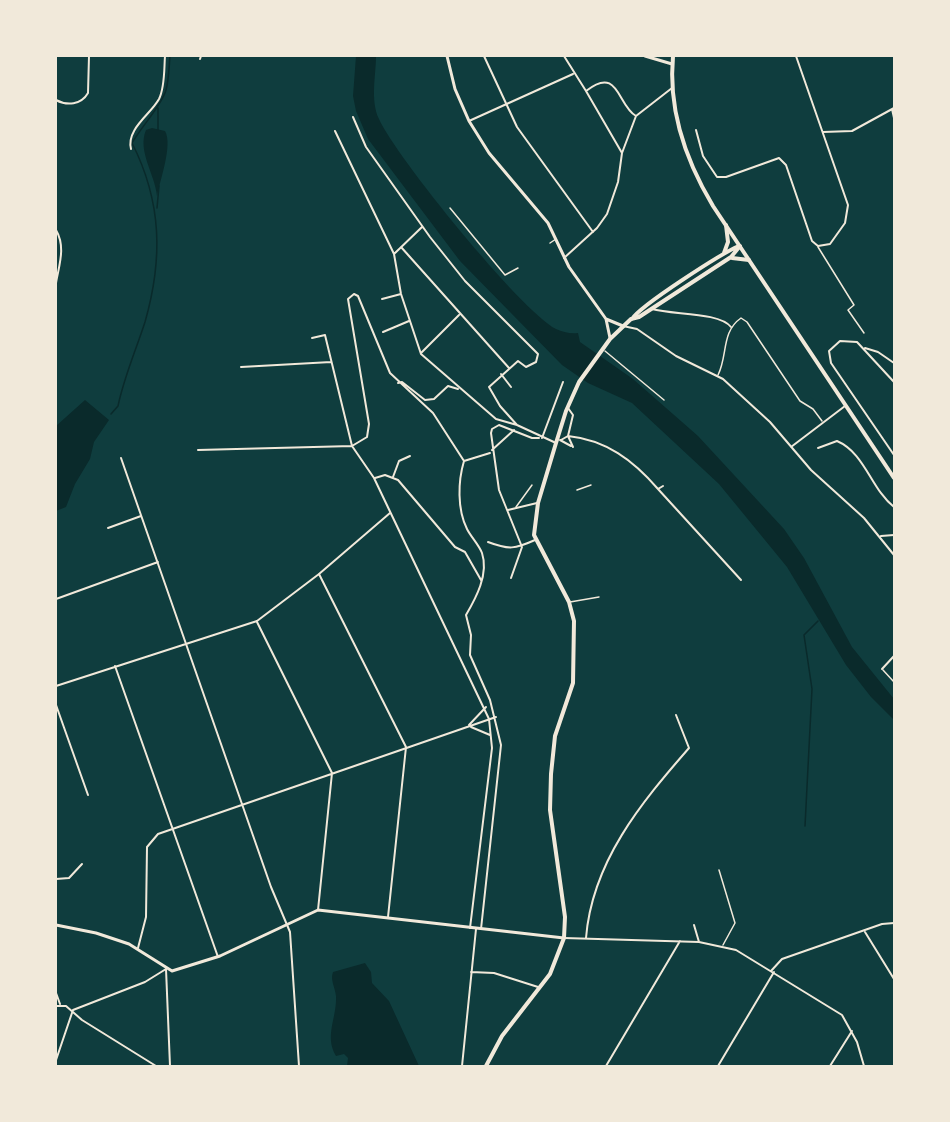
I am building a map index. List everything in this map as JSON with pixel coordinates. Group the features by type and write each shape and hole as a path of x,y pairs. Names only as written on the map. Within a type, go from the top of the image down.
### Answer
{"main road":[{"path":"673,56 673,88 681,139 696,176 894,478"},
{"path":"724,253 728,242 726,224"},
{"path":"486,1066 502,1036 541,987 556,962 564,938 565,917 550,810 555,736 571,690 574,670 574,621 569,603 535,540 538,502 567,407 601,350 636,313 724,253 740,246"},
{"path":"631,319 652,309 731,258 740,246"},
{"path":"731,258 749,260"}],"street":[{"path":"56,100 66,104 80,102 86,98 89,56"},
{"path":"131,149 130,140 160,96 165,56"},
{"path":"447,56 451,79 469,121 495,162 548,223 557,238 564,258 606,319 610,339"},
{"path":"484,56 517,126 593,232"},
{"path":"564,56 622,153"},
{"path":"645,56 672,64"},
{"path":"796,56 848,212 835,238 827,245 818,246"},
{"path":"469,121 573,74"},
{"path":"586,91 601,83 610,84 620,92 636,116"},
{"path":"564,258 593,232 607,214 612,202 622,153 636,116 673,88"},
{"path":"823,132 852,131 893,109 894,118"},
{"path":"352,117 366,147 465,281 538,354 536,362 526,367 518,361 489,387 500,406 517,425"},
{"path":"335,130 394,254 401,294 421,354 496,419 517,425 541,438"},
{"path":"696,130 703,156 717,177 726,177 779,158 786,165 812,241 818,246 854,305 848,310 864,333"},
{"path":"450,207 505,275 518,268"},
{"path":"394,254 423,227"},
{"path":"56,230 62,251 56,283"},
{"path":"550,243 557,238"},
{"path":"401,247 459,315 509,368"},
{"path":"382,299 401,294"},
{"path":"198,450 352,446 367,437 369,424 351,323 350,295 358,296 390,373 398,383 433,413 464,461 460,474 461,509 465,527 482,553 481,580 477,595 466,615 471,635 470,655 496,717 501,745 479,929 471,972 462,1066"},
{"path":"652,309 685,316 721,318 731,327"},
{"path":"421,354 459,315"},
{"path":"718,375 724,363 728,332 741,318 747,322 800,401 813,409 823,422"},
{"path":"606,319 637,330 688,363 718,375 770,422 811,470 881,536 894,555"},
{"path":"383,332 409,321"},
{"path":"312,338 325,335 352,446 374,478 486,707 492,748 470,928"},
{"path":"894,363 878,352 865,348 852,340 834,343 828,351 828,358 838,374 894,455"},
{"path":"865,348 894,382"},
{"path":"601,350 664,400"},
{"path":"241,367 331,362"},
{"path":"501,374 511,387"},
{"path":"398,383 402,382 425,400 435,399 447,386 459,389"},
{"path":"541,438 563,382"},
{"path":"790,447 845,406"},
{"path":"511,578 522,548 499,490 492,451 492,429 499,426 532,438 558,441 573,447 568,436 573,415 567,407"},
{"path":"464,461 492,451 514,430"},
{"path":"558,441 568,436 591,440 614,450 643,472 741,580"},
{"path":"818,448 837,441 843,444 862,463 881,495 894,507"},
{"path":"393,477 399,461 410,456"},
{"path":"121,458 291,940 299,1066"},
{"path":"374,478 393,477 426,510 455,546 465,552 481,580"},
{"path":"515,507 532,485"},
{"path":"577,490 591,485"},
{"path":"658,489 663,486"},
{"path":"508,510 538,502"},
{"path":"56,686 185,642 257,621 319,574 390,513"},
{"path":"108,528 141,516"},
{"path":"881,536 894,535"},
{"path":"488,542 504,548 522,548 535,540"},
{"path":"56,599 158,562"},
{"path":"319,574 406,747 388,917"},
{"path":"569,603 599,597"},
{"path":"257,621 332,773 318,910"},
{"path":"894,656 882,669 894,682"},
{"path":"115,666 218,957"},
{"path":"56,705 88,795"},
{"path":"468,726 486,707"},
{"path":"586,938 588,908 616,845 643,801 689,748 676,714"},
{"path":"138,949 146,917 147,848 154,837 173,828 496,717"},
{"path":"468,726 482,729 491,736"},
{"path":"56,879 69,878 82,864"},
{"path":"719,870 735,923 723,945"},
{"path":"56,924 96,933 138,949 166,969 176,970 218,957 286,923 318,910 564,938 680,941 723,945 837,1010 852,1030 864,1066"},
{"path":"718,1066 782,959 865,932 882,924 894,923"},
{"path":"694,925 699,942"},
{"path":"865,932 894,979"},
{"path":"606,1066 680,941"},
{"path":"56,1060 73,1010 145,982 166,969"},
{"path":"166,969 170,1066"},
{"path":"471,972 494,974 541,987"},
{"path":"56,993 60,1004 73,1010 82,1020 156,1066"},
{"path":"56,1006 60,1004"},
{"path":"830,1066 852,1030"}],"water":[{"path":"356,56 376,56 374,96 379,119 433,197 489,265 539,316 556,329 578,333 580,342 633,379 698,436 784,529 804,558 852,647 894,699 894,720 871,697 846,665 787,567 719,484 632,403 588,383 562,365 460,261 368,139 356,111 353,96"},
{"path":"152,128 165,131 168,145 157,196 144,146 146,130"},
{"path":"85,400 109,420 94,442 90,459 75,484 66,507 56,511 56,426"},
{"path":"365,963 371,972 372,983 389,1001 419,1066 347,1066 348,1058 344,1054 336,1056 331,1041 336,1004 333,972"}],"waterway":[{"path":"111,414 118,406 145,322 151,299 157,253 154,209 142,165 132,143 164,96 170,56"},
{"path":"158,108 158,130"},
{"path":"157,208 159,186"},
{"path":"805,826 812,689 804,635 818,621"}]}
